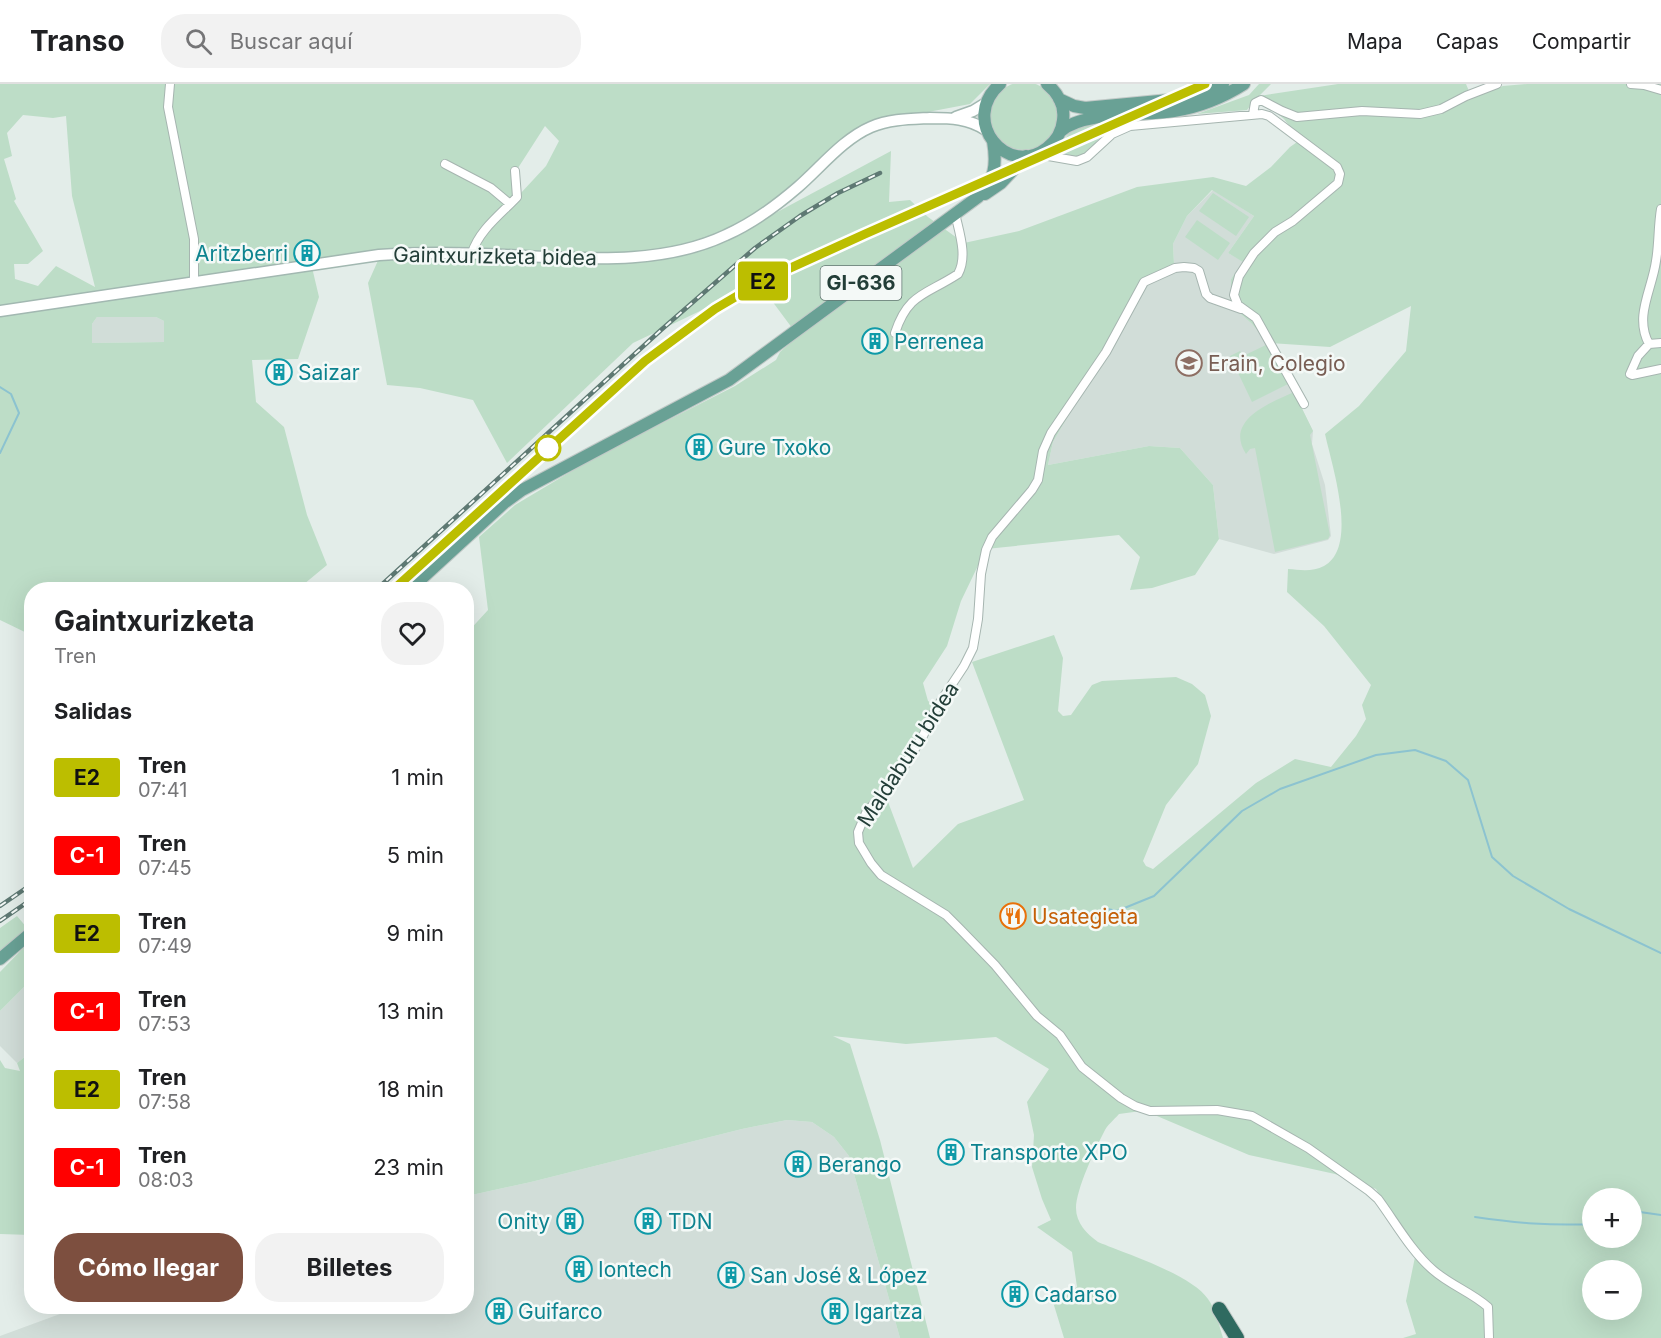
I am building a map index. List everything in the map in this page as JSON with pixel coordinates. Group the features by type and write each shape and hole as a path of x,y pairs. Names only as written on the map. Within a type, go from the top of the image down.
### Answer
{"highway":[{"path":"1227,1338 1219,1309 1237,1338"}],"main road":[{"path":"986,130 984,116 986,103 994,89 1000,84"},
{"path":"1047,84 1059,99 1063,115 1060,133"},
{"path":"1059,99 1085,108 1169,101 1201,94 1223,84"},
{"name":"GI-636","path":"418,582 504,503 522,490 729,380 955,213 996,188 1031,155 1050,146 1069,125 1083,119 1194,107 1227,94 1244,84"},
{"path":"953,118 986,103"},
{"name":"Gaintxurizketa bidea","path":"0,311 379,255 423,252 597,259 679,250 705,244 737,230 773,208 846,143 864,131 897,120 953,118"},
{"path":"953,118 970,121 986,130"},
{"name":"GI-636","path":"986,130 993,141 1008,153 1031,155"},
{"name":"GI-636","path":"978,197 989,184 995,170 993,141"},
{"path":"0,959 24,939"}],"street":[{"path":"170,84 168,107 194,239 194,282"},
{"path":"1253,114 1255,103 1261,100 1297,117 1362,111 1420,114 1441,109 1497,84"},
{"path":"1631,84 1661,90"},
{"path":"1031,155 1077,161 1082,160 1104,140 1130,126 1253,114 1269,116 1337,166 1340,174 1338,183 1293,221 1275,232 1254,254 1239,276 1234,295 1240,309 1256,318 1304,404"},
{"path":"1060,133 1058,148 1067,160"},
{"path":"445,164 491,188 510,204"},
{"path":"472,253 482,233 517,196 515,171"},
{"path":"1649,344 1642,330 1642,317 1657,260 1661,209"},
{"path":"895,333 908,304 958,274 962,267 962,247 955,213"},
{"name":"Maldaburu bidea","path":"1240,309 1210,298 1206,294 1199,271 1194,268 1174,268 1144,282 1106,352 1051,434 1043,451 1038,480 992,537 982,567 973,648 900,772 866,813 858,832 859,843 881,875 946,915 995,964 1037,1016 1060,1035 1082,1067 1121,1098 1150,1111 1217,1110 1252,1116 1308,1148 1369,1191 1378,1199 1426,1264 1442,1277 1476,1296 1488,1307 1489,1338"},
{"path":"1661,343 1649,344 1638,356 1630,374 1661,369"}],"shaded area":[{"name":"Erain, Colegio","path":"1213,190 1254,216 1228,253 1244,262 1231,279 1231,291 1236,310 1269,343 1313,431 1312,444 1325,485 1331,536 1328,540 1274,554 1219,539 1213,485 1180,448 1149,446 1048,465 1053,442 1145,283 1168,273 1174,264 1173,244 1187,216"},
{"path":"97,317 156,317 164,321 164,342 92,343 92,324"},
{"path":"24,987 24,1058 17,1063 0,1046 0,1011"},
{"path":"787,1120 812,1122 834,1137 849,1156 900,1338 0,1338 0,1336 60,1314 474,1314 474,1194"}],"green space":[{"path":"1024,82 1037,85 1048,92 1055,103 1058,116 1055,129 1048,140 1037,147 1024,150 1011,147 1000,140 993,129 990,116 993,103 1000,92 1011,85"},
{"path":"0,84 990,84 970,104 891,119 808,173 768,217 891,151 889,202 910,200 928,217 964,243 1019,231 1137,187 1213,177 1246,186 1300,140 1284,119 1257,97 1247,110 1197,114 1249,95 1259,84 1271,84 1259,96 1338,84 1466,84 1471,96 1503,86 1527,84 1661,84 1661,1338 1403,1338 1416,1334 1406,1301 1415,1257 1376,1189 1335,1174 1249,1155 1141,1111 1119,1114 1105,1129 1079,1191 1076,1208 1078,1219 1086,1232 1098,1242 1158,1266 1200,1290 1213,1308 1223,1338 1064,1338 1053,1302 1077,1287 1072,1252 1037,1227 1051,1220 1032,1167 1034,1135 1027,1102 1049,1069 996,1037 906,1044 833,1036 850,1044 880,1140 930,1338 900,1338 849,1156 834,1137 812,1122 787,1120 742,1129 474,1194 474,625 488,610 479,537 515,505 592,459 735,386 776,360 780,352 798,336 755,278 700,311 633,343 507,463 473,400 420,388 387,385 368,283 380,256 310,259 319,297 298,359 252,360 256,402 284,427 307,515 327,565 306,582 24,582 24,632 0,620","holes":["23,115 53,118 66,116 72,196 95,287 56,266 38,286 15,279 14,264 28,264 43,251 14,201 16,199 4,159 12,156 7,133","545,126 559,141 546,166 520,194 518,168","1212,190 1254,216 1228,253 1243,262 1231,279 1231,291 1236,310 1269,343 1330,347 1411,306 1406,351 1359,406 1325,434 1337,485 1342,524 1340,542 1334,556 1324,566 1315,569 1288,569 1287,592 1324,626 1371,685 1362,705 1366,719 1356,736 1331,767 1295,759 1256,783 1153,869 1146,866 1143,861 1166,805 1198,764 1211,716 1205,695 1192,684 1176,677 1102,681 1092,685 1071,715 1063,716 1058,711 1063,658 1054,635 972,662 1024,800 958,824 913,868 882,786 917,746 936,706 928,701 923,683 947,646 961,601 986,549 1119,535 1140,557 1130,590 1152,588 1195,575 1219,539 1213,485 1180,448 1149,446 1048,465 1053,442 1145,284 1168,273 1174,264 1173,244 1187,216","97,317 156,317 164,321 164,342 92,343 92,324"]},
{"path":"1131,122 1106,134 1082,156 1071,157 1064,151 1066,137 1077,129 1100,123"},
{"path":"1213,193 1249,217 1236,236 1199,211"},
{"path":"1197,220 1230,243 1218,260 1185,237"},
{"path":"1268,344 1288,384 1252,402 1230,356 1240,351 1243,356"},
{"path":"1294,392 1313,431 1310,435 1330,535 1328,539 1275,552 1255,448 1250,449 1246,454 1241,442 1241,432 1245,422 1262,407"},
{"path":"17,916 24,924 24,932 0,951 0,928"},
{"path":"24,947 24,987 0,1011 0,972"},
{"path":"24,1058 24,1235 0,1234 0,1060 5,1068 20,1071 17,1063"}],"waterway":[{"path":"0,387 11,394 19,413 0,453"},
{"path":"1103,908 1117,911 1154,896 1242,811 1280,789 1376,755 1415,750 1446,761 1468,780 1492,857 1513,876 1569,909 1661,953"},
{"path":"1642,1212 1661,1215"},
{"path":"1475,1217 1534,1224 1582,1224"}],"railway":[{"path":"385,582 661,330 755,248 800,216 838,193 880,173"},
{"path":"402,582 600,401 669,342 745,291 865,234"},
{"path":"0,906 24,890"},
{"path":"0,921 24,904"}],"train":[{"name":"E2","path":"402,582 645,361 715,309 764,280 1205,84"}],"place":[{"name":"Aritzberri","path":"307,253"},
{"name":"Perrenea","path":"875,341"},
{"name":"Erain, Colegio","path":"1189,363"},
{"name":"Saizar","path":"279,372"},
{"name":"Gure Txoko","path":"699,447"},
{"name":"Usategieta","path":"1013,916"},
{"name":"Transporte XPO","path":"951,1152"},
{"name":"Berango","path":"798,1164"},
{"name":"Onity","path":"570,1221"},
{"name":"TDN","path":"648,1221"},
{"name":"Iontech","path":"579,1269"},
{"name":"San José & López","path":"731,1275"},
{"name":"Cadarso","path":"1015,1294"},
{"name":"Guifarco","path":"499,1311"},
{"name":"Igartza","path":"835,1311"}]}
